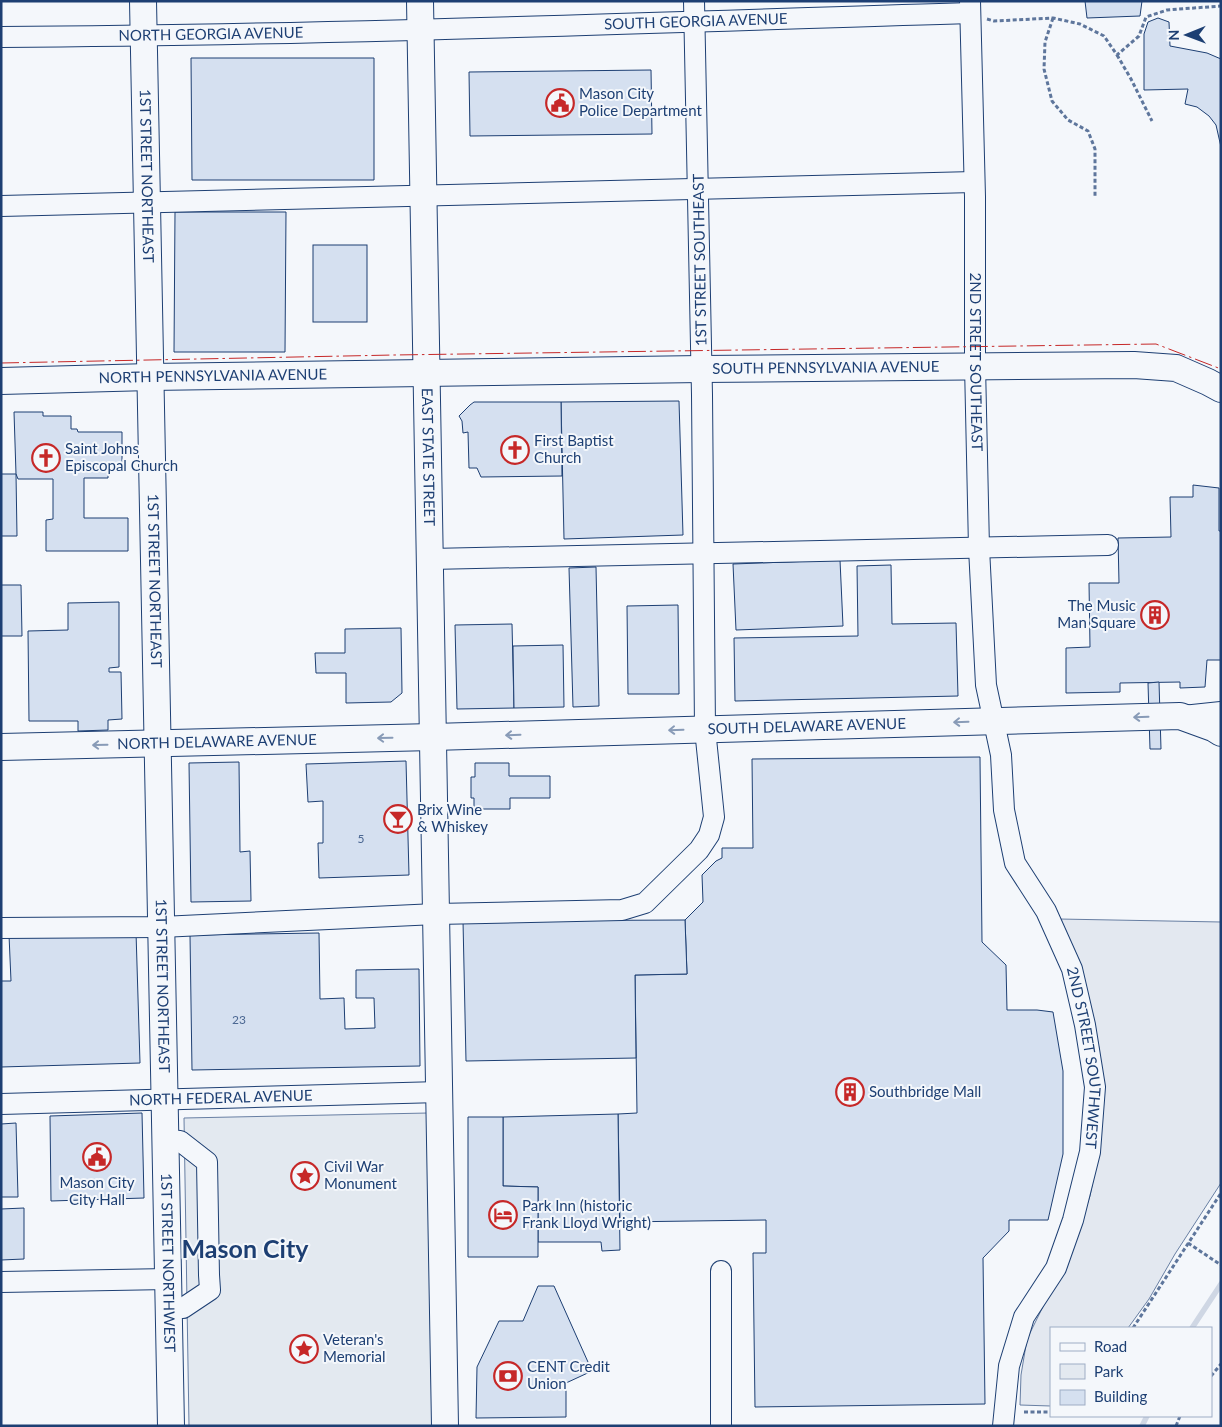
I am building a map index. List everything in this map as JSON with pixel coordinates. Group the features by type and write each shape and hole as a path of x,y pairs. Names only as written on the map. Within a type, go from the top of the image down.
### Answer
{"main road":[{"name":"1ST STREET NORTHEAST","path":"143,1 165,1100"},
{"name":"EAST STATE STREET","path":"420,1 445,1426"},
{"name":"SOUTH PENNSYLVANIA AVENUE","path":"427,374 701,368 1134,364 1176,368 1221,389"},
{"name":"NORTH PENNSYLVANIA AVENUE","path":"1,381 427,374"},
{"name":"SOUTH DELAWARE AVENUE","path":"433,737 1180,716 1213,728 1221,733"},
{"name":"NORTH DELAWARE AVENUE","path":"1,747 433,737"},
{"name":"1ST STREET NORTHWEST","path":"165,1100 171,1426"}],"street":[{"name":"1ST STREET SOUTHEAST","path":"1,928 161,927 436,914 622,910 645,903 699,850 709,835 714,817 705,729 704,554 694,1"},
{"name":"SOUTH GEORGIA AVENUE","path":"420,30 694,21 970,7"},
{"name":"2ND STREET SOUTHEAST","path":"970,7 979,548 986,685 994,721"},
{"name":"NORTH GEORGIA AVENUE","path":"1,37 420,30"},
{"path":"1,206 974,182"},
{"path":"430,559 1108,545"},
{"name":"SOUTH DELAWARE AVENUE","path":"1180,716 1221,712"},
{"name":"2ND STREET SOUTHWEST","path":"994,721 1001,755 1004,810 1015,863 1046,912 1072,968 1085,1025 1095,1087 1090,1152 1072,1220 1056,1268 1024,1317 1009,1366 1003,1426"},
{"name":"NORTH FEDERAL AVENUE","path":"1,1104 440,1092"},
{"path":"166,1140 180,1140 207,1162 210,1275 210,1290 183,1308 169,1308"},
{"path":"720,1426 721,1270"},
{"path":"1,1282 168,1279"}],"path":[{"path":"1117,55 1139,36 1146,17 1167,10 1221,6"},
{"path":"970,7 994,21 1053,18 1080,24 1104,36 1131,79 1152,121"},
{"path":"1053,18 1045,42 1044,69 1052,101 1068,120 1088,131 1095,148 1095,197"},
{"path":"1134,1327 1221,1193"},
{"path":"1188,1243 1221,1265"},
{"path":"1212,1375 1221,1364"},
{"path":"1024,1412 1050,1412"}],"green space":[{"path":"428,1113 432,1426 189,1426 184,1118"}],"shaded area":[{"path":"1059,919 1221,922 1221,1183 1175,1254 1149,1299 1129,1327 1050,1327 1050,1406 1020,1405 1021,1375 1027,1339 1072,1248 1090,1196 1100,1144 1102,1096 1099,1048 1089,1000"}],"building":[{"path":"1085,1 1142,1 1140,16 1087,18"},
{"path":"1158,18 1169,22 1170,46 1207,53 1221,59 1221,147 1216,125 1209,116 1197,107 1185,104 1188,89 1144,90 1144,34 1148,22"},
{"path":"191,58 374,58 374,180 192,180"},
{"name":"Mason City Police Department","path":"651,70 652,134 470,136 469,72"},
{"path":"175,212 286,212 285,352 174,352"},
{"path":"313,245 367,245 367,322 313,322"},
{"path":"679,401 683,535 564,539 561,402"},
{"name":"First Baptist Church","path":"474,402 561,402 562,476 481,477 477,468 469,468 468,432 463,433 462,421 459,416"},
{"path":"14,412 43,412 43,416 71,416 71,429 77,429 78,432 122,432 122,471 108,471 108,478 84,478 84,518 128,518 128,551 46,551 46,520 53,519 53,479 18,479 16,474"},
{"path":"1,474 16,474 17,536 1,536"},
{"name":"The Music Man Square","path":"1193,485 1219,488 1221,660 1207,660 1205,687 1180,688 1180,682 1120,683 1120,692 1066,693 1066,648 1090,647 1089,583 1119,583 1118,538 1171,537 1170,497 1193,497"},
{"path":"840,560 843,626 736,630 733,564"},
{"path":"891,565 892,624 956,623 958,696 735,701 734,638 858,636 857,566"},
{"path":"596,567 599,706 573,707 569,568"},
{"path":"1,585 21,585 22,636 1,636"},
{"path":"119,602 119,667 109,668 109,672 121,672 122,719 108,720 108,730 78,731 78,721 29,721 28,631 68,630 68,603"},
{"path":"678,605 679,694 628,694 627,606"},
{"path":"512,624 514,708 457,709 455,625"},
{"path":"401,628 402,693 391,702 346,703 346,673 316,673 315,653 345,653 345,629"},
{"path":"563,645 564,707 514,708 513,646"},
{"path":"1159,682 1161,749 1150,749 1148,683"},
{"name":"Southbridge Mall","path":"980,757 982,942 1006,965 1007,1010 1053,1012 1063,1071 1063,1154 1048,1220 1009,1220 1009,1231 983,1258 985,1404 755,1407 753,1253 766,1253 766,1220 620,1222 618,1114 637,1113 635,975 687,974 685,920 703,902 702,875 716,861 722,858 722,848 753,848 752,759"},
{"path":"406,761 409,875 319,878 318,843 323,843 323,801 308,802 306,764"},
{"path":"239,762 240,852 250,851 251,901 191,902 189,763"},
{"path":"475,763 509,763 509,776 550,776 550,798 510,798 510,809 474,809 474,798 471,798 471,777 475,777"},
{"path":"685,920 687,974 635,975 636,1058 466,1061 463,921"},
{"path":"136,932 140,1063 1,1067 1,981 11,981 9,935"},
{"path":"319,933 320,999 344,998 345,1029 375,1028 374,998 356,998 356,970 419,969 420,1066 192,1070 190,935"},
{"name":"Mason City City Hall","path":"142,1113 144,1198 51,1201 50,1116"},
{"path":"618,1114 620,1250 602,1251 601,1242 538,1242 538,1187 503,1186 503,1117"},
{"name":"Park Inn (historic Frank Lloyd Wright)","path":"468,1117 503,1117 503,1186 538,1187 538,1257 468,1257"},
{"path":"16,1123 18,1197 1,1197 1,1124"},
{"path":"24,1208 24,1259 1,1260 1,1209"},
{"path":"538,1286 554,1286 592,1371 566,1383 566,1417 476,1418 477,1367 499,1321 523,1321"}],"waterway":[{"path":"1193,1327 1221,1284"},
{"path":"1142,1426 1146,1417"}],"power":[{"path":"1,363 394,355 1156,344 1221,369"}],"place":[{"name":"Mason City Police Department","path":"560,103"},
{"name":"First Baptist Church","path":"515,450"},
{"name":"Saint Johns Episcopal Church","path":"46,458"},
{"name":"The Music Man Square","path":"1155,615"},
{"name":"Brix Wine & Whiskey","path":"398,819"},
{"name":"Southbridge Mall","path":"850,1092"},
{"name":"Mason City City Hall","path":"97,1157"},
{"name":"Civil War Monument","path":"305,1176"},
{"name":"Park Inn (historic Frank Lloyd Wright)","path":"503,1215"},
{"name":"Veteran's Memorial","path":"304,1349"},
{"name":"CENT Credit Union","path":"508,1376"}],"district":[{"name":"Mason City","path":"245,1249"}]}
